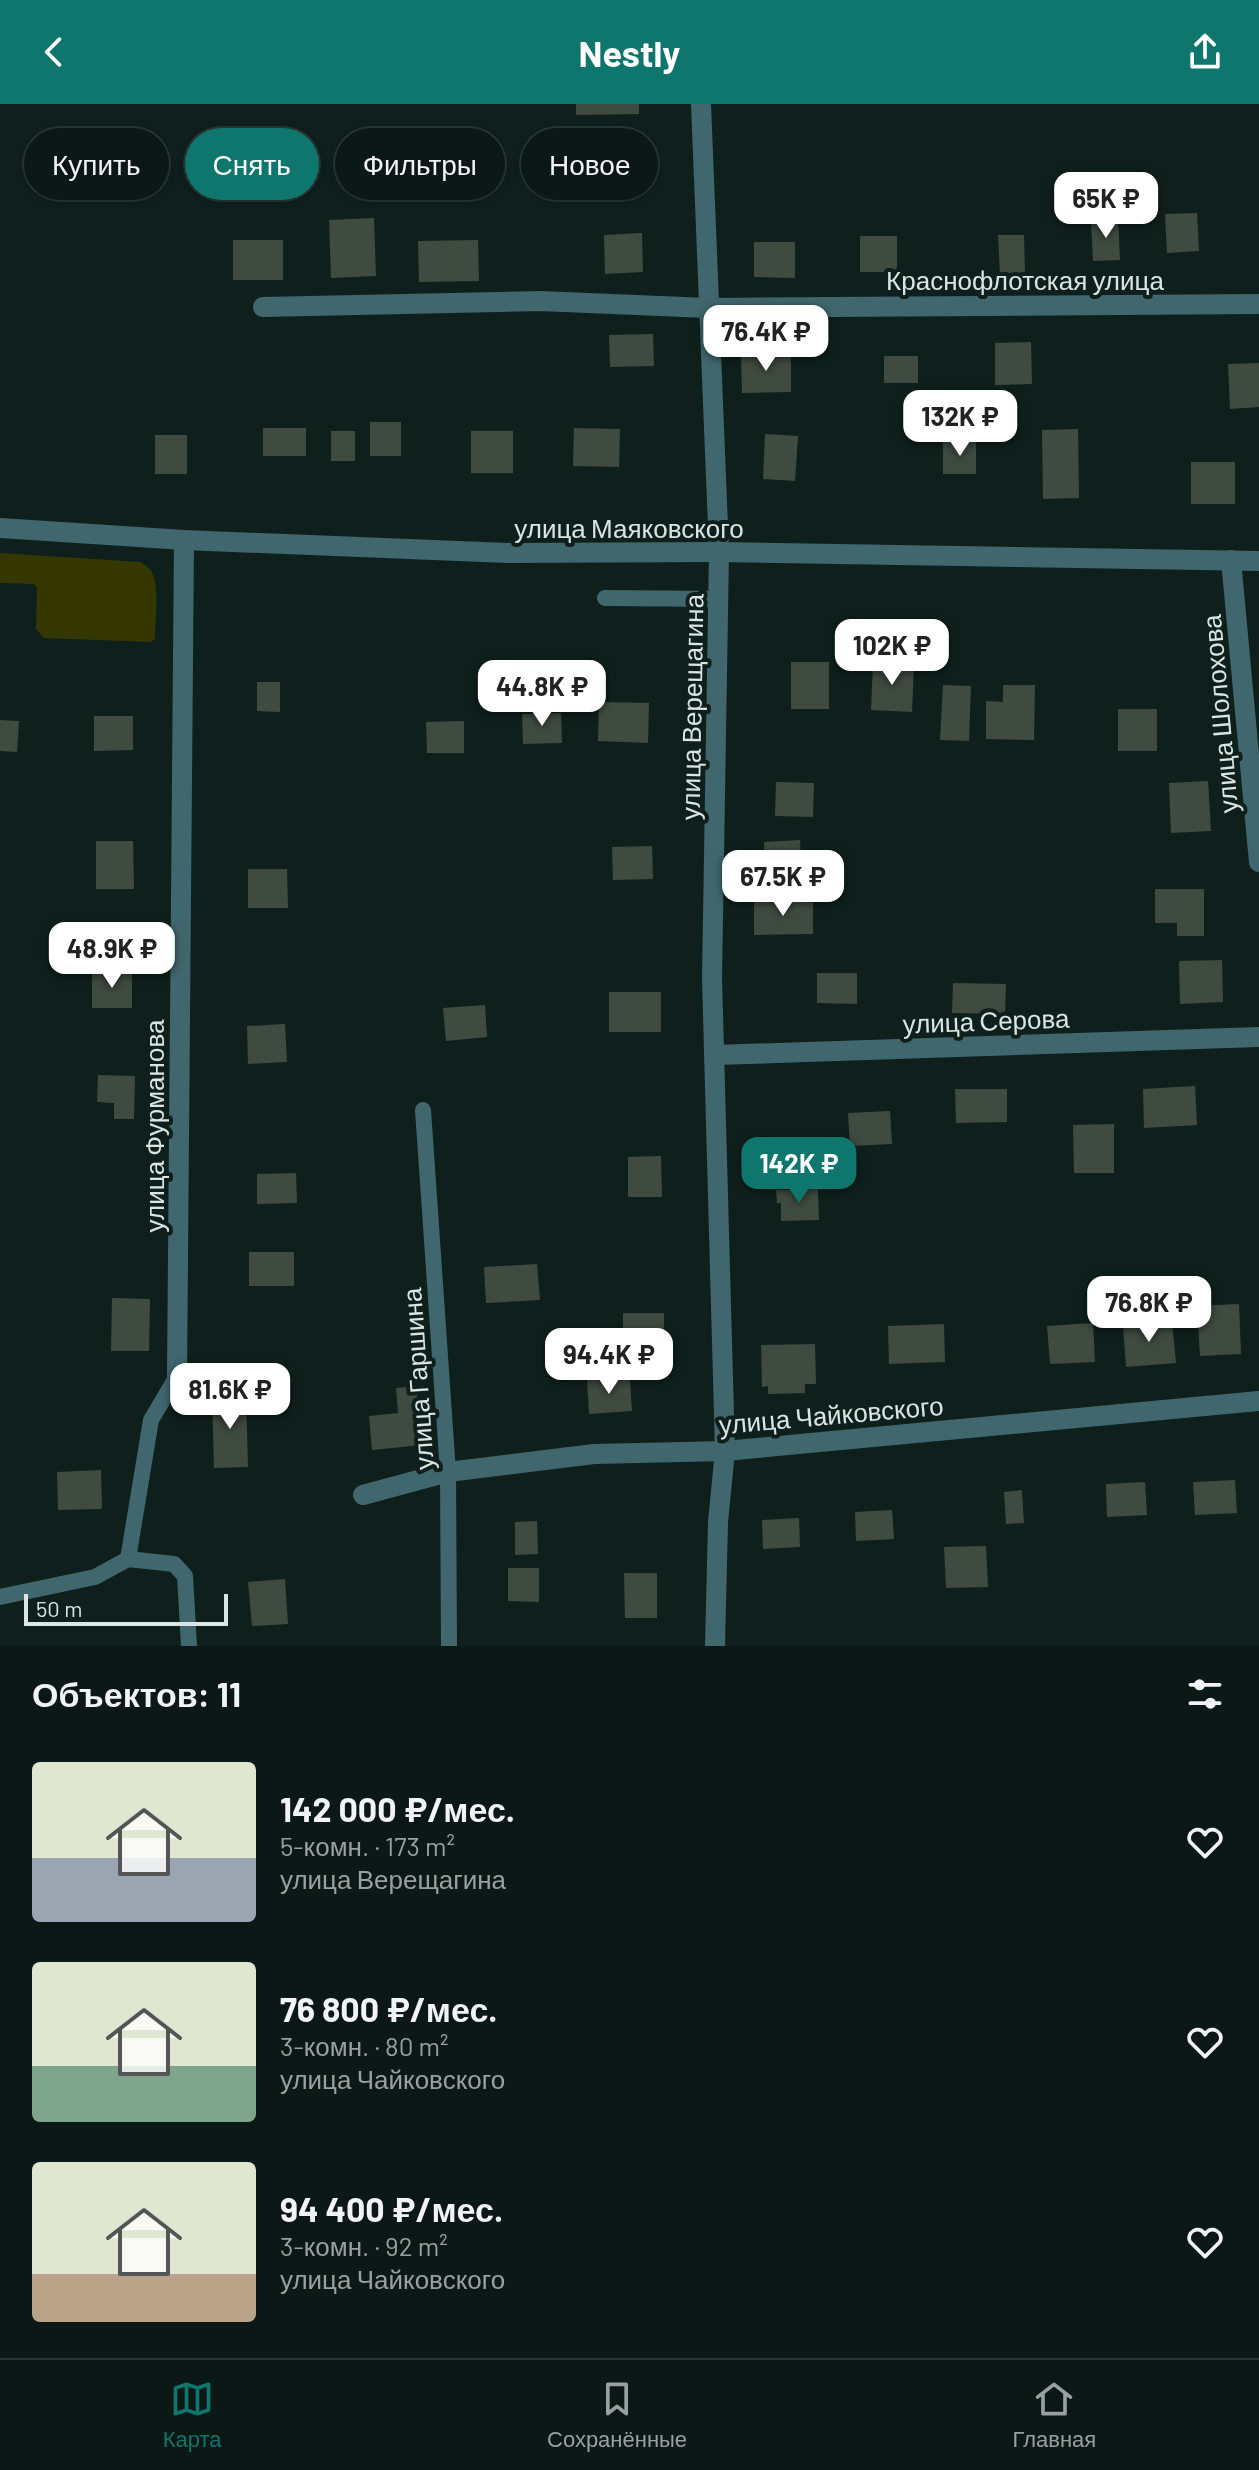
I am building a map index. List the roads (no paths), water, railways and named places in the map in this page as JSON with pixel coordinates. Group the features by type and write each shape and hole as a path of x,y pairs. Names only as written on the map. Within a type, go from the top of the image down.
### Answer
{"street":[{"name":"улица Верещагина","path":"701,104 719,552 712,978 725,1451 718,1522 715,1646"},
{"name":"Краснофлотская улица","path":"263,307 540,301 708,308 1259,304"},
{"name":"улица Маяковского","path":"0,528 184,540 508,553 719,552 1259,561"},
{"name":"улица Фурманова","path":"177,1376 184,540"},
{"name":"улица Шолохова","path":"1231,560 1259,862"},
{"name":"улица Серова","path":"715,1055 1259,1037"},
{"name":"улица Чайковского","path":"363,1495 448,1472 594,1454 725,1451 1259,1401"}],"lane":[{"path":"605,598 719,599"},
{"name":"улица Гаршина","path":"423,1110 448,1472 449,1646"},
{"path":"128,1559 151,1420 177,1376"},
{"path":"0,1597 95,1577 128,1559 174,1564 185,1576 189,1646"}]}
